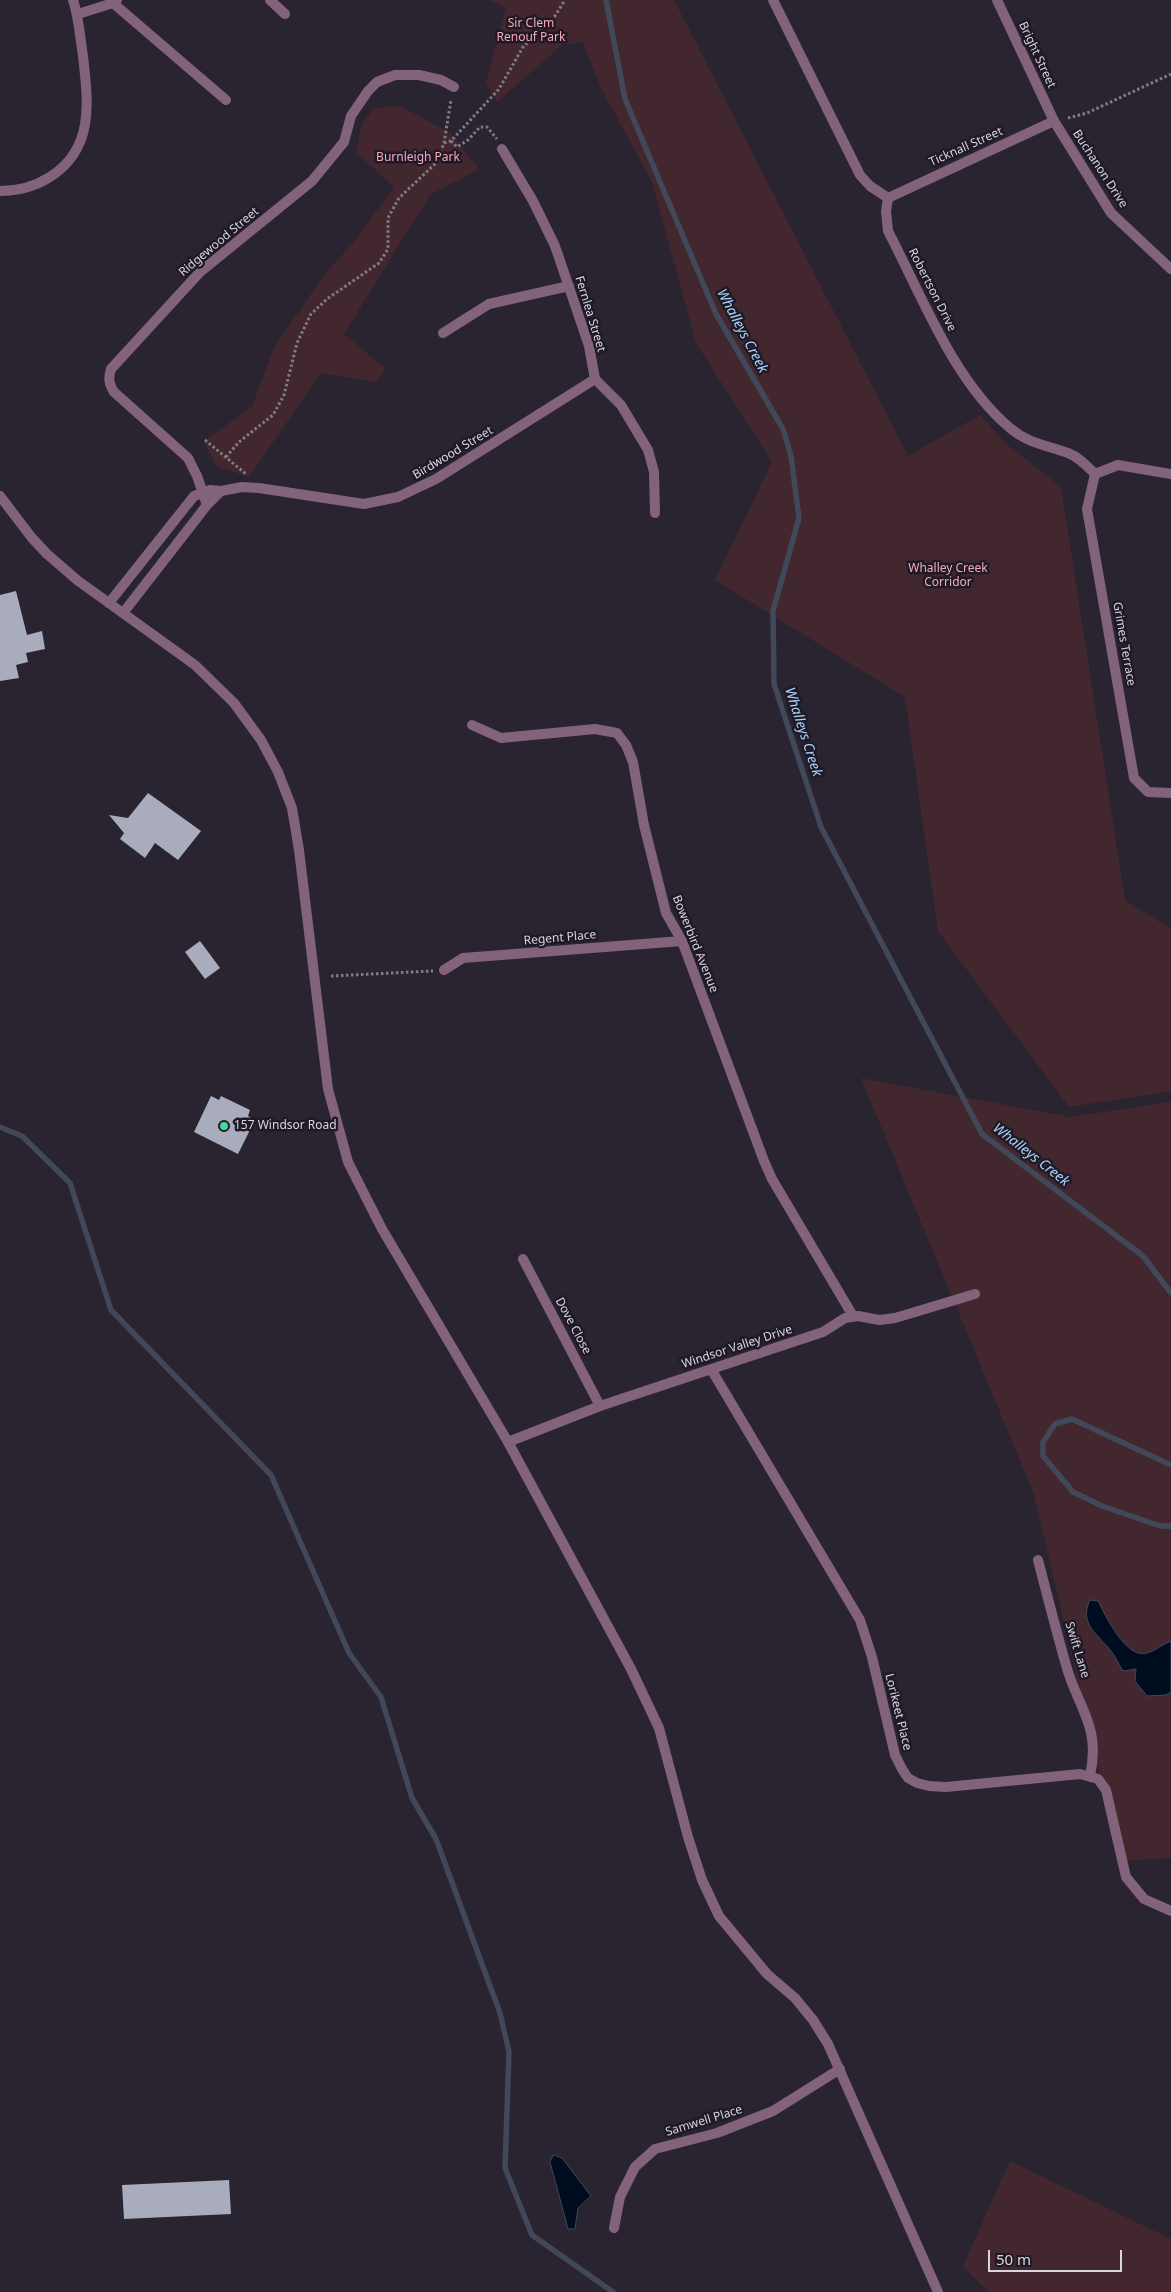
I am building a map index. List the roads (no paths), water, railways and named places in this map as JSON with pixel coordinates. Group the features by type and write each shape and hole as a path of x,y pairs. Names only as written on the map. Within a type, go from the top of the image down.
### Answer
{"street":[{"path":"0,191 24,189 55,173 72,158 82,137 88,109 87,93 78,14 73,0"},
{"path":"270,0 285,14"},
{"path":"773,0 860,175 870,186 888,198"},
{"name":"Bright Street","path":"997,0 1054,121"},
{"path":"78,14 115,2 226,100"},
{"name":"Ridgewood Street","path":"207,505 195,471 188,458 114,392 110,385 111,369 200,272 312,181 344,142 351,116 368,91 378,82 395,75 419,75 441,80 454,87"},
{"name":"Ticknall Street","path":"888,198 1054,121"},
{"name":"Buchanon Drive","path":"1054,121 1111,212 1171,269"},
{"name":"Fernlea Street","path":"502,148 546,225 589,346 594,379"},
{"name":"Robertson Drive","path":"888,198 886,210 888,231 951,354 974,390 992,412 1029,442 1068,453 1076,457 1095,474"},
{"path":"443,333 489,304 569,286"},
{"path":"594,379 621,405 648,450 654,472 655,512"},
{"name":"Birdwood Street","path":"202,491 221,492 242,487 264,488 364,504 398,497 436,479 594,379"},
{"path":"1095,474 1118,465 1171,474"},
{"name":"Grimes Terrace","path":"1095,474 1087,509 1134,778 1148,792 1171,793"},
{"path":"109,603 194,496 202,491"},
{"path":"123,613 207,505 221,492"},
{"path":"0,496 32,538 66,571 194,664 220,689 256,732 278,772 292,808 299,850 328,1089 348,1162 382,1229 508,1442 630,1668 659,1728 691,1846 702,1880 719,1916 767,1974 795,1998 813,2020 828,2044 938,2292"},
{"name":"Bowerbird Avenue","path":"472,725 501,738 595,729 617,733 626,745 633,762 644,824 666,913 682,941 772,1179 852,1316"},
{"name":"Regent Place","path":"444,970 463,958 682,941"},
{"name":"Dove Close","path":"523,1259 600,1406"},
{"path":"852,1316 879,1320 895,1318 975,1294"},
{"name":"Windsor Valley Drive","path":"508,1442 600,1406 823,1332 845,1318 852,1316"},
{"name":"Lorikeet Place","path":"711,1369 860,1620 872,1658 895,1755 908,1778 929,1786 946,1788 1062,1775 1090,1776"},
{"name":"Swift Lane","path":"1038,1560 1066,1667 1090,1725 1093,1755 1090,1776"},
{"path":"1090,1776 1098,1780 1106,1790 1126,1877 1144,1899 1165,1910 1171,1911"},
{"name":"Samwell Place","path":"614,2228 620,2197 634,2167 655,2148 717,2132 773,2111 840,2069"}],"water":[{"path":"1090,1600 1098,1601 1118,1636 1133,1651 1141,1654 1150,1652 1171,1641 1171,1692 1166,1695 1147,1696 1135,1681 1136,1669 1123,1671 1113,1653 1088,1622 1087,1608"},
{"path":"554,2155 562,2158 591,2196 578,2208 575,2229 568,2229 550,2162"}],"waterway":[{"name":"Whalleys Creek","path":"606,0 625,99 716,314 783,429 791,456 799,518 773,611 774,684 821,827 982,1134 1143,1256 1171,1293"},
{"path":"0,1127 22,1136 70,1183 111,1310 271,1475 349,1653 381,1697 412,1798 436,1839 500,2013 509,2052 505,2168 532,2235 613,2292"},
{"name":"Whalleys Creek","path":"1171,1465 1072,1419 1055,1424 1043,1442 1043,1456 1073,1492 1102,1506 1160,1526 1171,1526"}],"place":[{"name":"157 Windsor Road","path":"224,1126"}],"park label":[{"name":"Sir Clem Renouf Park","path":"531,31"},
{"name":"Burnleigh Park","path":"418,158"},
{"name":"Whalley Creek Corridor","path":"948,576"}]}
